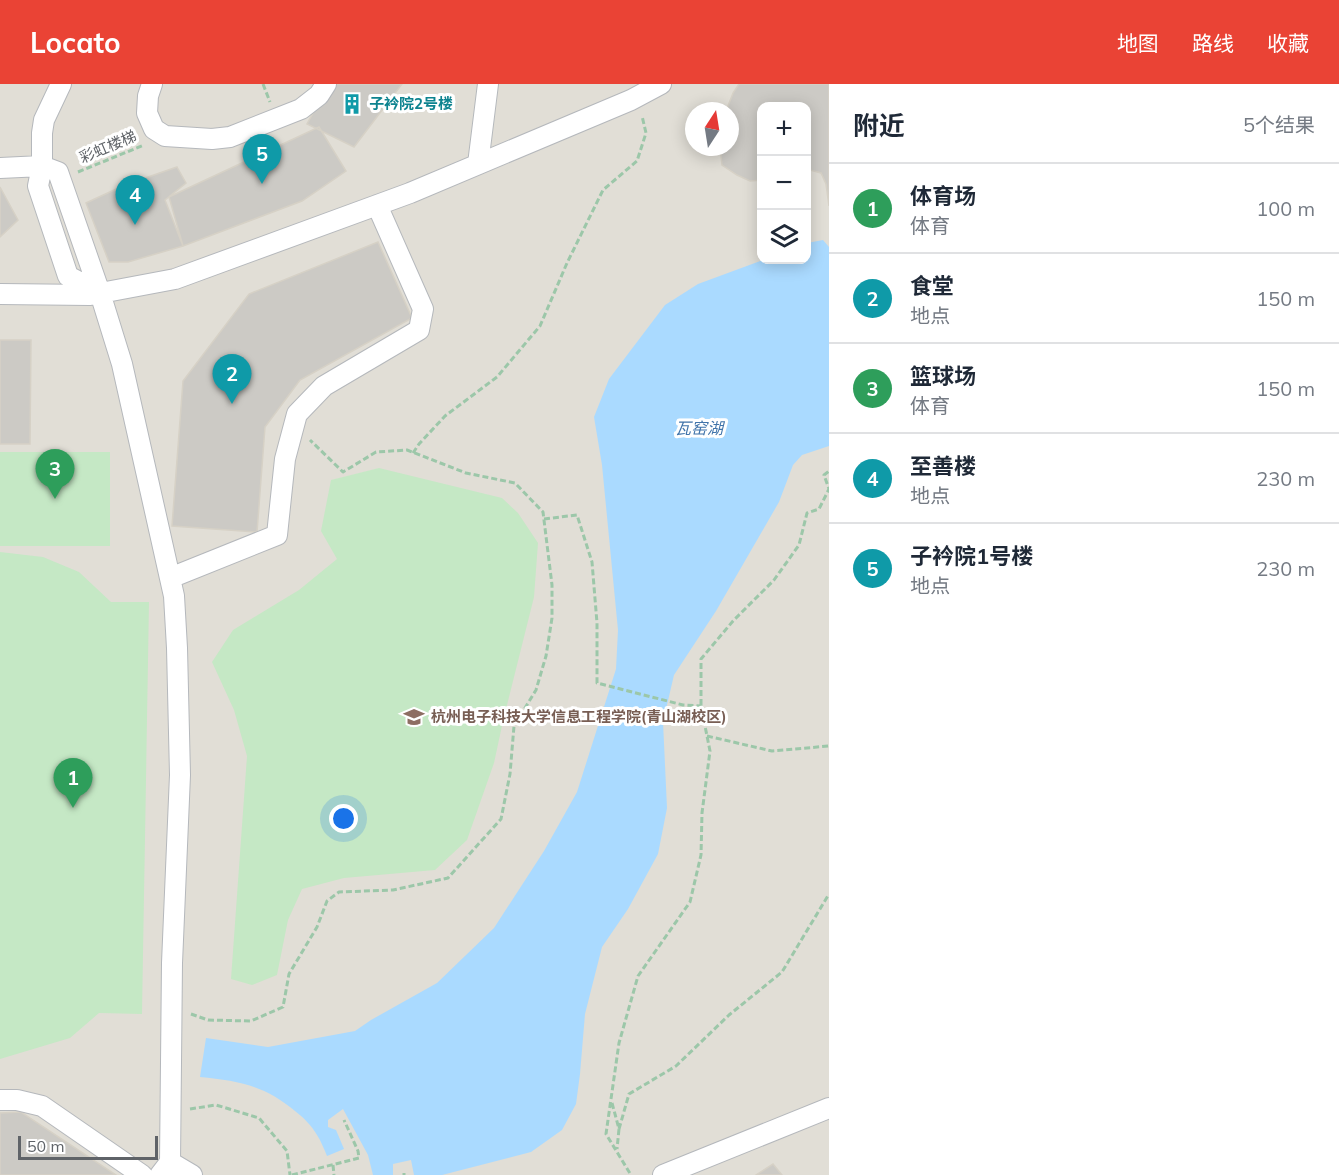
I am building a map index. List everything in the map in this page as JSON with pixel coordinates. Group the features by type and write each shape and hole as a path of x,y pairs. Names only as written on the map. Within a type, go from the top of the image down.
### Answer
{"street":[{"path":"61,84 44,120 42,166 38,186 68,276 100,293"},
{"path":"152,84 148,96 147,113 154,129 165,136 212,139 230,137 301,109 320,95 326,84"},
{"path":"478,164 488,84"},
{"path":"0,294 90,295 175,279 410,193 637,97 661,84"},
{"path":"0,168 42,166 58,172 122,364 174,596 180,775 172,963 170,1112 165,1168 192,1175"},
{"path":"170,578 277,535 285,459 297,414 324,386 419,330 423,309 377,205"},
{"path":"0,1100 16,1100 42,1106 142,1175"},
{"path":"663,1175 827,1115"}],"path":[{"path":"413,453 445,416 497,376 540,326 567,262 603,190 638,161 646,133 637,97"},
{"name":"彩虹楼梯","path":"61,180 165,136"},
{"path":"172,1008 208,1020 251,1021 283,1007 289,974 317,927 327,902 339,892 393,890 448,878 501,819 510,774 513,726 536,690 546,656 552,618 552,585 543,512 515,483 466,473 407,450 376,452 343,472 294,425"},
{"path":"631,1175 606,1134 619,1043 638,976 690,902 701,855 702,813 710,751 701,706 701,659 733,621 774,580 799,545 807,513 819,509 829,489 824,475 829,471"},
{"path":"544,519 577,515 592,562 597,622 597,683 683,705 701,706"},
{"path":"707,736 772,751 829,746"},
{"path":"617,1152 619,1129 629,1094 676,1066 729,1015 782,972 829,894"},
{"path":"611,1101 619,1129"},
{"path":"170,1112 216,1106 259,1118 287,1150 291,1175 359,1158 344,1120"},
{"path":"333,1165 334,1175"}],"shaded area":[{"name":"杭州电子科技大学信息工程学院(青山湖校区)","path":"0,84 829,84 829,1175 0,1175"}],"green space":[{"path":"0,452 110,452 110,546 0,546"},
{"path":"379,468 502,498 518,513 538,543 534,597 494,763 467,840 435,870 344,878 302,889 288,920 277,975 252,985 231,979 247,756 234,710 212,662 233,630 299,590 337,559 321,531 331,480"},
{"path":"0,552 43,557 79,572 111,602 149,602 142,1014 99,1013 70,1038 0,1059"}],"water":[{"name":"瓦窑湖","path":"823,240 829,247 829,446 802,455 793,465 779,502 716,611 674,675 663,722 667,808 658,854 628,909 602,947 585,1014 576,1104 562,1130 531,1152 442,1175 414,1175 411,1160 393,1164 393,1175 373,1175 368,1155 343,1109 328,1120 328,1127 336,1130 344,1149 327,1156 313,1128 298,1113 273,1095 227,1080 200,1077 206,1038 268,1047 355,1031 437,983 494,928 544,851 577,792 616,669 618,630 602,465 594,417 609,379 665,305 698,284 757,262 811,264 811,242"}],"building":[{"name":"子衿院2号楼","path":"329,84 402,84 354,147 307,124"},
{"path":"739,84 829,84 829,206 826,184 821,173 811,170 811,102 757,102 757,180 750,181 722,165 721,156 739,156 739,102 730,102"},
{"path":"319,127 346,171 302,201 183,246 169,197"},
{"path":"177,167 186,183 165,200 183,246 128,262 109,262 86,203 125,185"},
{"path":"0,187 18,220 0,237"},
{"path":"378,242 412,318 300,380 265,427 257,532 172,526 183,381 249,294"},
{"path":"0,340 31,340 30,444 0,444"},
{"path":"21,1112 116,1175 0,1175 0,1113"},
{"path":"773,1164 782,1175 756,1175"}],"place":[{"name":"子衿院2号楼","path":"352,104"},
{"name":"子衿院1号楼","path":"262,184"},
{"name":"至善楼","path":"135,225"},
{"name":"食堂","path":"232,404"},
{"name":"篮球场","path":"55,499"},
{"name":"杭州电子科技大学信息工程学院(青山湖校区)","path":"414,717"},
{"name":"体育场","path":"73,808"}]}
